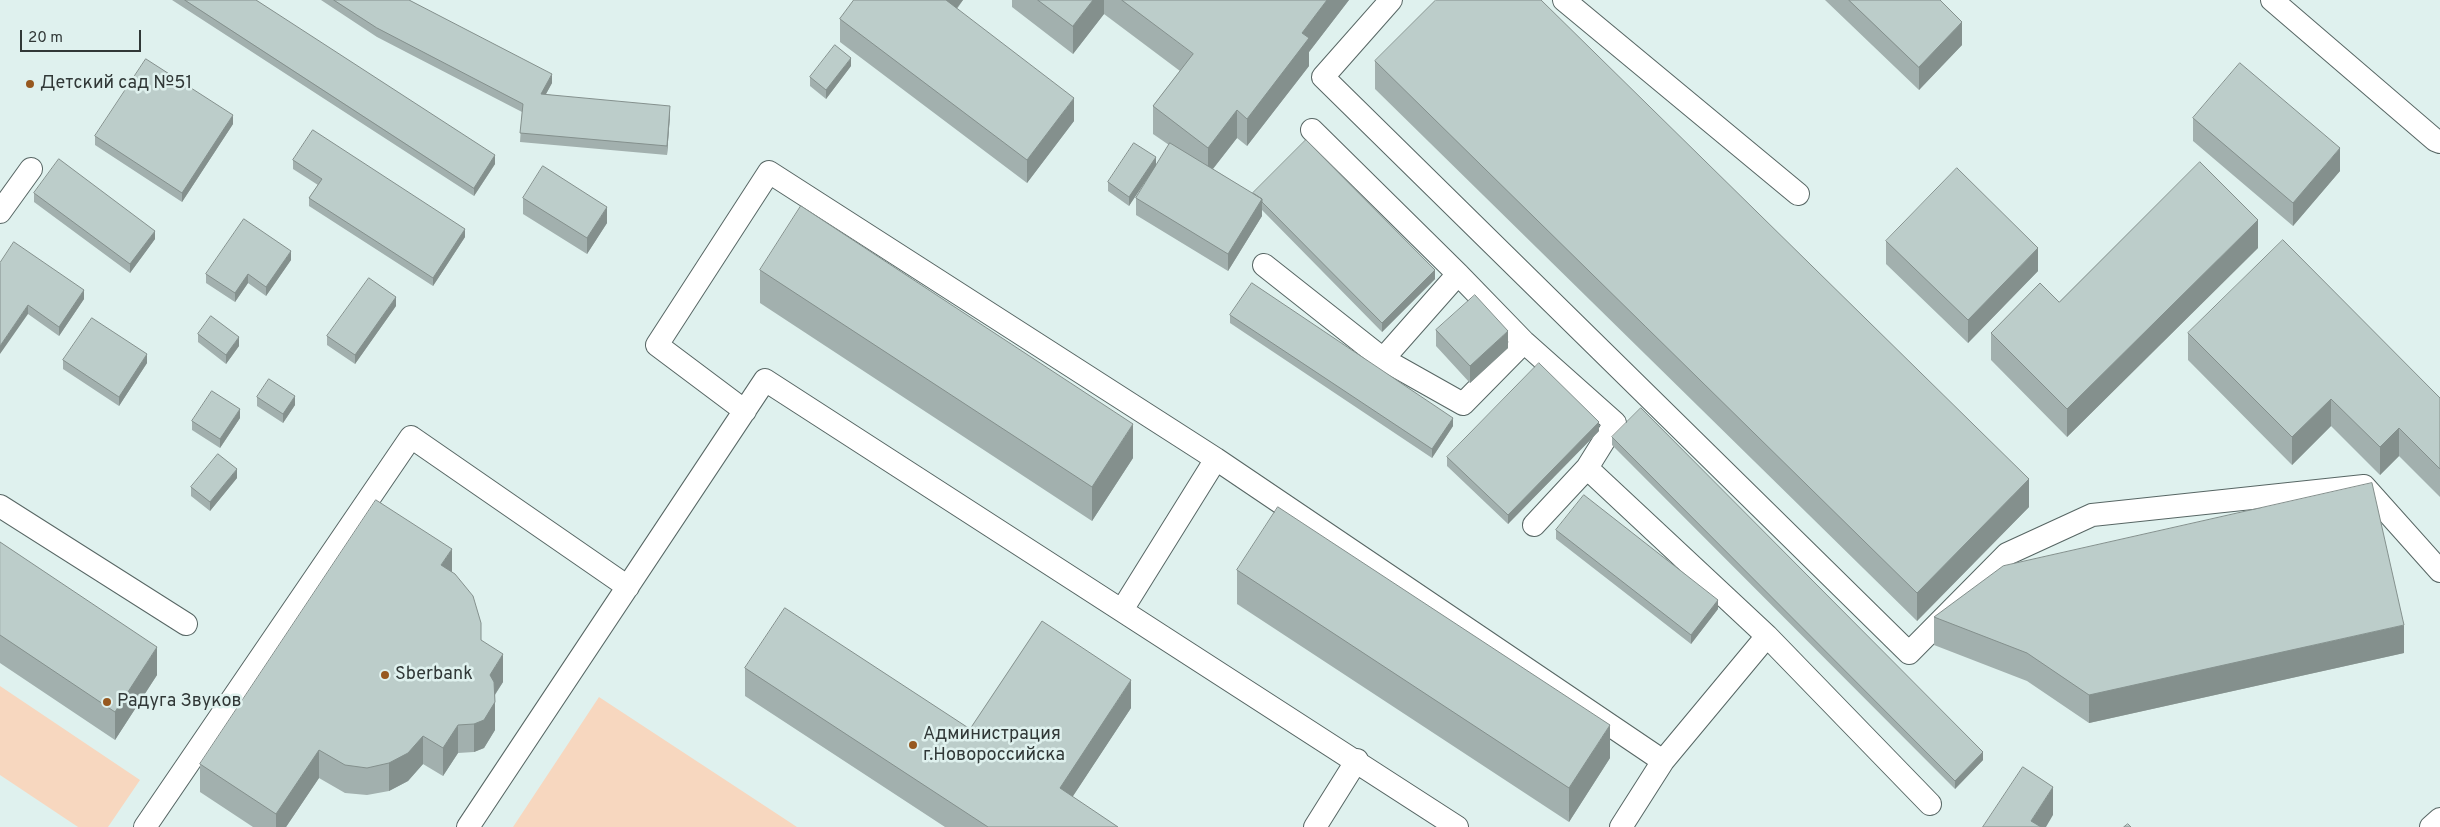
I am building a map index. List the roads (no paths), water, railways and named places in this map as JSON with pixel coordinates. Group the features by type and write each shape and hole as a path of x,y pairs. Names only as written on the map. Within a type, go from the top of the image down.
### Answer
{"lane":[{"path":"1391,0 1323,77 1910,653 2007,554 2092,515 2364,486 2440,571"},
{"path":"1564,0 1798,194"},
{"path":"2272,0 2435,140 2440,142"},
{"path":"1312,130 1524,342 1615,423 1586,468 1534,525"},
{"path":"0,212 31,169"},
{"path":"745,411 657,345 769,172 1216,460 1663,761"},
{"path":"1264,265 1382,359 1463,404 1524,342"},
{"path":"1382,359 1458,274"},
{"path":"468,827 765,380 1357,760 1457,827"},
{"path":"145,827 411,437 628,587"},
{"path":"1122,610 1216,460"},
{"path":"1586,468 1767,636 1930,804"},
{"path":"0,506 186,624"},
{"path":"1621,827 1663,761 1767,636"},
{"path":"1315,827 1357,760"},
{"path":"2431,827 2440,819"}],"place":[{"name":"Детский сад №51","path":"30,84"},
{"name":"Sberbank","path":"385,675"},
{"name":"Радуга Звуков","path":"107,702"},
{"name":"Администрация г.Новороссийска","path":"913,745"}]}
